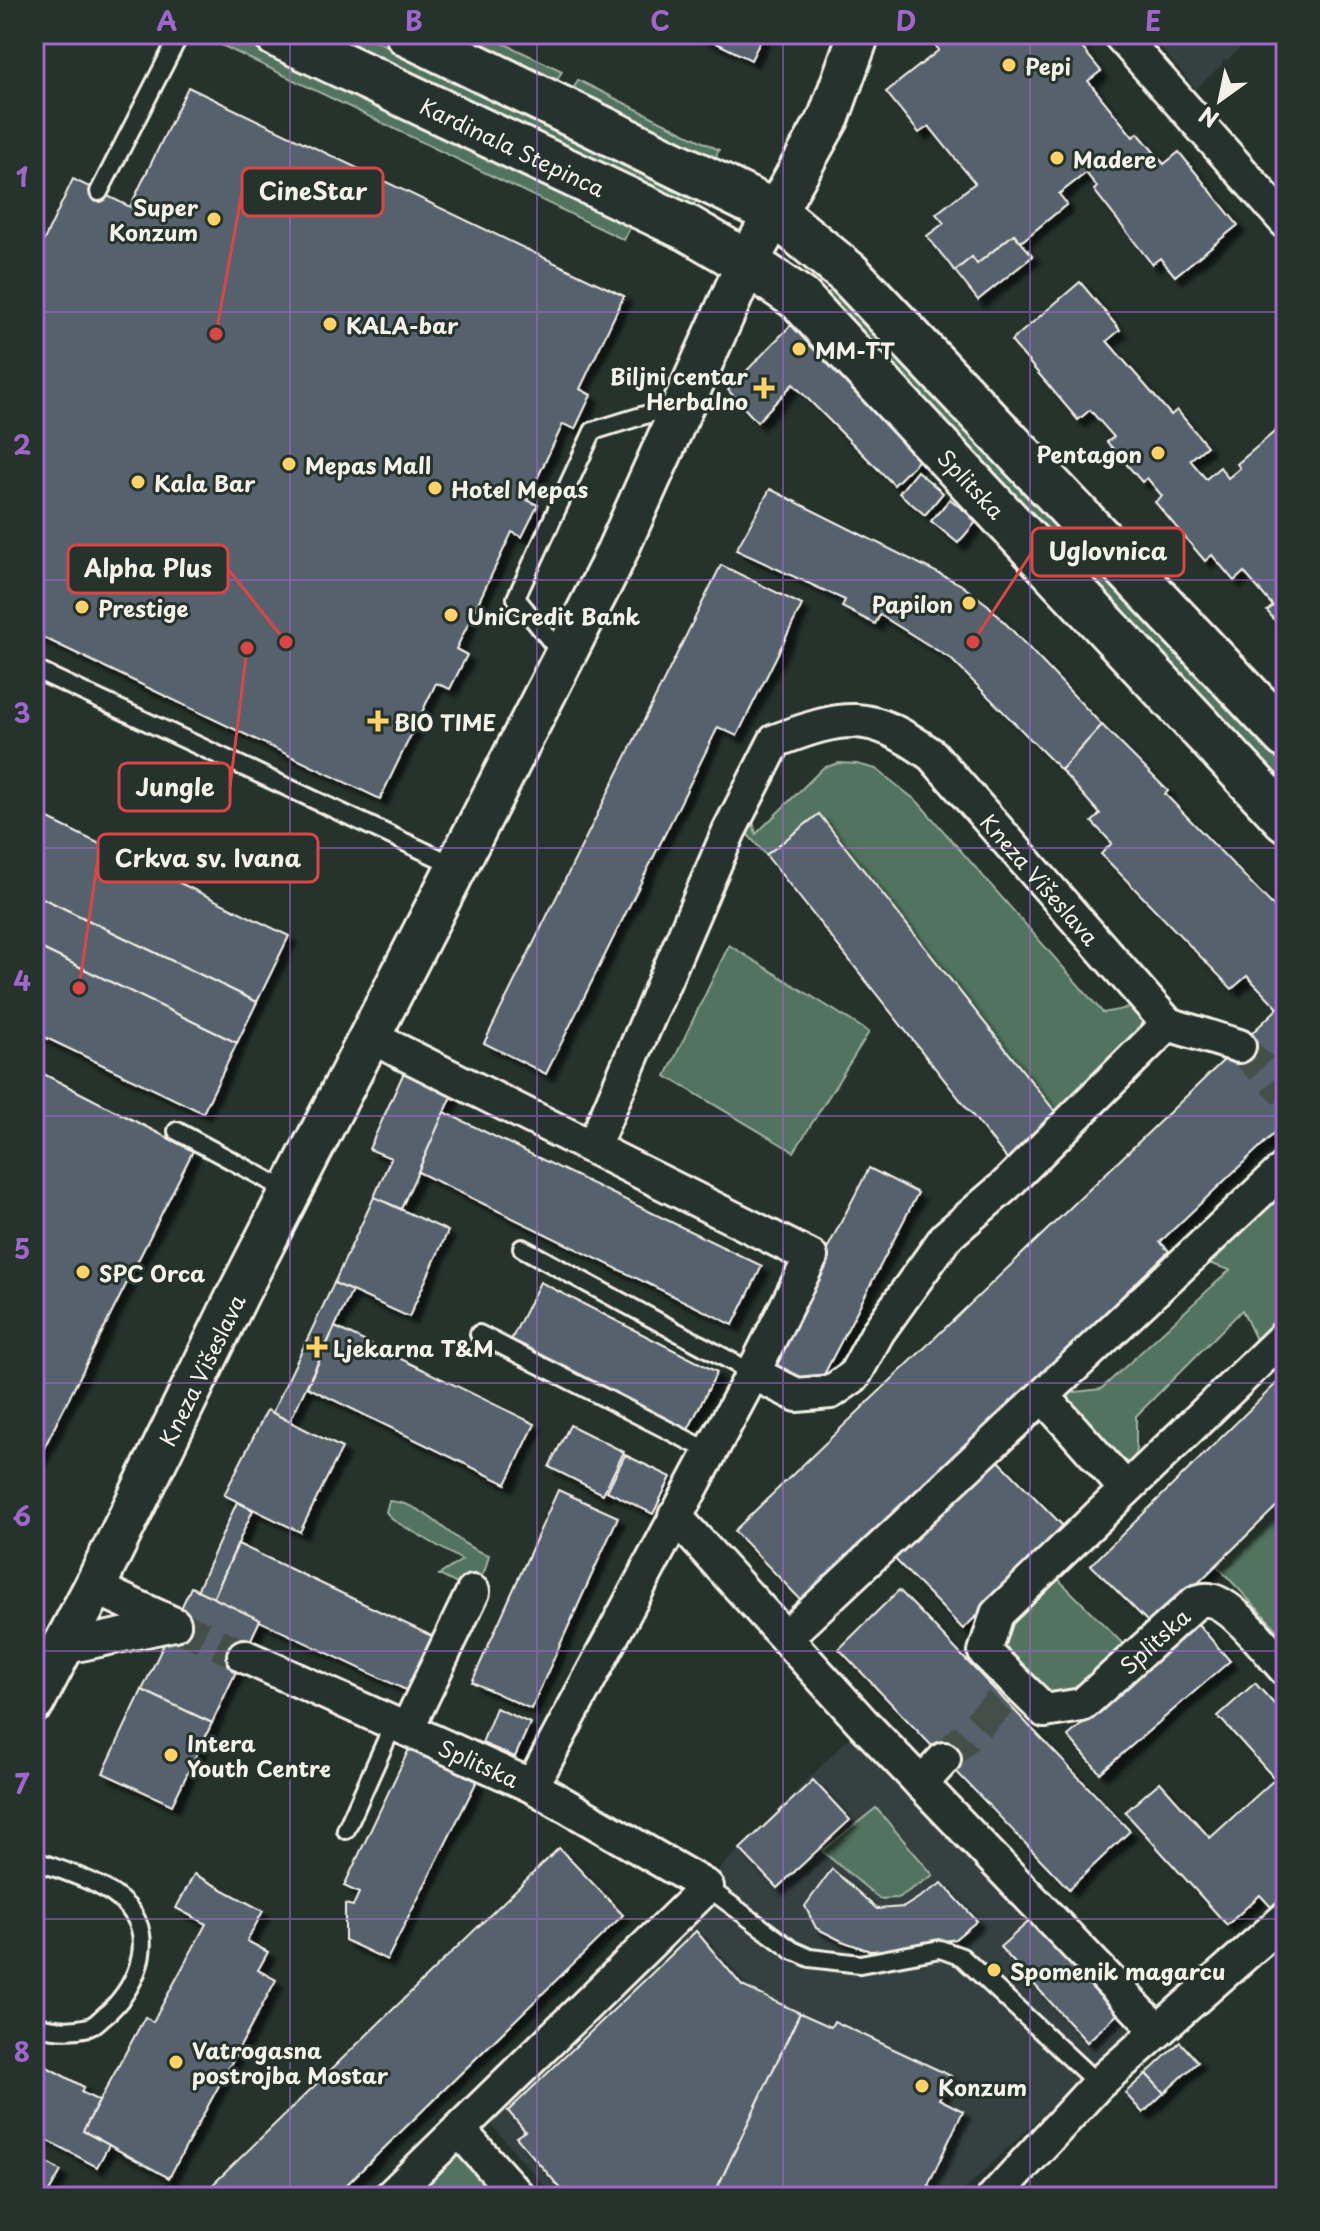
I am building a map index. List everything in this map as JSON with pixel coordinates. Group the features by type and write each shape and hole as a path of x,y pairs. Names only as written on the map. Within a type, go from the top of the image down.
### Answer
{"main road":[{"name":"Kardinala Stepinca","path":"276,34 668,219 747,263"},
{"path":"408,34 775,213 849,274 1286,736"},
{"name":"Splitska","path":"747,263 800,299 1286,819"}],"street":[{"name":"Kneza Višeslava","path":"44,1676 94,1587 290,1192 610,567 747,263 829,117 859,34"},
{"path":"1119,34 1286,222"},
{"name":"Kneza Višeslava","path":"593,1147 729,831 775,741 818,724 853,719 878,725 909,738 932,755 1168,1024"},
{"path":"753,1373 797,1395 831,1392 854,1376 878,1332 946,1237 1005,1186 1168,1024 1239,1046"},
{"path":"369,1036 811,1257 753,1373 532,1786"},
{"path":"786,1637 1286,1167"},
{"name":"Splitska","path":"1286,1335 997,1614 985,1652 1010,1691 1045,1711 1082,1705 1196,1602 1209,1600 1224,1605 1286,1670"},
{"path":"1043,1396 1125,1488"},
{"path":"675,1516 921,1784 1158,2031"},
{"path":"44,1676 94,1639 174,1624 94,1587"},
{"path":"401,1726 473,1592"},
{"name":"Splitska","path":"244,1656 532,1786 707,1887"},
{"path":"921,1784 944,1759"},
{"path":"390,2197 707,1887"},
{"path":"994,2197 1098,2084 1286,1918"},
{"path":"459,2130 519,2197"}],"lane":[{"path":"99,192 180,34"},
{"path":"564,657 516,598 593,431 686,402"},
{"path":"34,669 458,862"},
{"path":"303,783 458,862"},
{"path":"177,1131 290,1192"},
{"path":"522,1248 753,1373"},
{"path":"479,1334 711,1452"},
{"path":"346,1830 401,1726"},
{"path":"34,1860 116,1896 130,1910 141,1932 134,1981 116,2006 92,2026 57,2031 34,2025"},
{"name":"Splitska","path":"707,1887 792,1950 810,1958 860,1964 940,1949 962,1957 1098,2084"}],"shaded area":[{"path":"1149,34 1255,34 1196,89"},
{"path":"877,1720 1156,2006 957,2197 554,2197 474,2105 740,1849 863,1723"}],"green space":[{"path":"214,34 235,34 633,222 624,240 211,40"},
{"path":"332,34 362,34 700,195 694,205"},
{"path":"436,34 484,34 562,71 552,90"},
{"path":"578,80 719,150 710,168 568,99"},
{"path":"833,288 889,343 1286,764 1286,790 822,300"},
{"path":"839,763 876,769 918,802 1103,1013 1143,1005 1154,1018 1061,1119 819,814 766,855 741,827 749,805 756,834 823,768"},
{"path":"729,945 869,1032 794,1152 666,1076"},
{"path":"1286,1167 1286,1322 1259,1346 1242,1310 1136,1416 1136,1463 1124,1471 1058,1394 1101,1389 1230,1270 1196,1259"},
{"path":"1286,1497 1286,1639 1216,1565"},
{"path":"389,1501 416,1509 464,1543 489,1555 473,1592 439,1575 462,1560 393,1520 386,1512"},
{"path":"1056,1577 1123,1644 1069,1693 1048,1694 1002,1648 1009,1621"},
{"path":"876,1808 933,1875 898,1898 880,1899 822,1851"},
{"path":"459,2130 516,2197 390,2197"}],"building":[{"path":"698,34 764,34 751,60"},
{"name":"Madere","path":"938,34 1071,34 1101,71 1088,81 1133,137 1138,133 1164,164 1179,152 1238,225 1175,276 1160,258 1152,264 1094,190 1097,187 1086,173 1059,194 1067,204 1021,242 1014,234 977,264 972,257 955,271 927,236 944,223 936,214 975,183 929,126 919,133 886,92 939,50 931,40"},
{"name":"Mepas Mall","path":"188,87 624,296 580,389 591,395 575,429 563,424 527,500 538,505 522,537 512,532 456,649 467,655 450,689 436,683 380,799 34,633 34,261 73,179 130,207"},
{"path":"1014,234 1033,256 978,300 955,271 972,257 977,264"},
{"name":"Pentagon","path":"1080,282 1120,330 1107,341 1171,415 1177,410 1207,446 1190,460 1206,479 1220,467 1228,478 1240,468 1237,464 1286,422 1286,551 1282,554 1286,558 1286,634 1267,611 1273,606 1244,572 1234,581 1212,555 1205,561 1155,502 1162,496 1147,478 1142,482 1107,442 1114,437 1090,410 1078,420 1011,341"},
{"path":"791,325 919,460 894,485 793,384 757,422 728,390"},
{"path":"917,471 943,493 925,515 899,493"},
{"path":"770,489 960,584 988,605 1102,725 1061,770 951,659 880,615 875,624 842,607 845,600 736,550"},
{"path":"950,499 977,521 958,543 931,521"},
{"path":"721,565 802,605 737,736 718,727 546,1074 484,1043"},
{"path":"1102,725 1168,791 1165,794 1286,919 1286,1122 1160,1242 1169,1251 804,1603 734,1531 1278,1008 1247,976 1232,989 1101,854 1112,843 1092,822 1100,814 1061,770"},
{"path":"34,812 289,936 257,1002 34,894"},
{"path":"819,814 1061,1119 1008,1160 766,855"},
{"path":"34,894 257,1002 237,1043 34,945"},
{"path":"34,945 237,1043 203,1113 34,1032"},
{"name":"SPC Orca","path":"34,1069 193,1151 34,1468"},
{"path":"405,1070 454,1092 401,1209 374,1197 391,1158 369,1149"},
{"path":"444,1112 762,1266 733,1325 418,1172"},
{"path":"869,1168 918,1193 816,1390 767,1365"},
{"path":"374,1197 448,1231 409,1317 334,1283"},
{"path":"540,1282 717,1372 688,1430 510,1342"},
{"path":"334,1283 352,1291 290,1421 272,1413"},
{"path":"335,1327 535,1424 506,1484 307,1387"},
{"path":"1286,1374 1286,1497 1153,1627 1091,1565"},
{"path":"267,1410 342,1448 300,1532 224,1495"},
{"path":"570,1425 624,1452 603,1494 549,1467"},
{"path":"991,1453 1066,1529 963,1629 889,1553"},
{"path":"625,1455 671,1477 653,1514 607,1491"},
{"path":"558,1490 618,1517 531,1709 472,1682"},
{"path":"237,1502 253,1510 213,1599 197,1591"},
{"path":"238,1544 436,1638 410,1692 213,1599"},
{"path":"191,1587 260,1620 212,1723 142,1690"},
{"path":"899,1590 1130,1831 1069,1889 839,1649"},
{"path":"1198,1624 1230,1661 1100,1773 1068,1736"},
{"path":"1255,1683 1286,1717 1286,1893 1271,1907 1260,1895 1227,1925 1125,1812 1160,1782 1210,1838 1275,1779 1218,1716"},
{"path":"142,1690 212,1723 172,1805 103,1773"},
{"path":"496,1708 530,1723 515,1757 482,1743"},
{"path":"409,1749 477,1781 387,1960 345,1940 345,1904 353,1906 359,1893 344,1886"},
{"path":"813,1780 850,1820 777,1888 740,1849"},
{"path":"559,1848 623,1915 334,2197 200,2197"},
{"path":"832,1869 877,1909 904,1907 942,1883 977,1921 955,1939 902,1949 870,1951 842,1941 816,1928 805,1906"},
{"name":"Vatrogasna postrojba Mostar","path":"194,1874 263,1911 247,1941 268,1952 258,1970 276,1980 169,2178 83,2131 145,2017 153,2022 206,1924 176,1908"},
{"path":"1035,1916 1121,2011 1087,2042 1000,1947"},
{"path":"696,1931 742,1986 800,2013 713,2197 568,2197 516,2137 525,2131 508,2111"},
{"path":"800,2013 831,2027 834,2021 951,2076 939,2099 963,2111 928,2185 934,2189 930,2197 713,2197"},
{"path":"1180,2042 1198,2062 1164,2093 1146,2074"},
{"path":"34,2060 84,2087 81,2092 99,2101 83,2131 109,2145 97,2167 34,2133"},
{"path":"1146,2074 1164,2093 1143,2113 1125,2093"},
{"path":"34,2155 61,2171 46,2197 34,2197"}],"tunnel":[{"path":"1239,1046 1286,1093"},
{"path":"174,1624 244,1656"},
{"path":"944,1759 1003,1699"}],"place":[{"name":"Pepi","path":"1009,65"},
{"name":"Madere","path":"1057,158"},
{"name":"Super Konzum","path":"214,219"},
{"name":"KALA-bar","path":"330,324"},
{"name":"CineStar","path":"216,334"},
{"name":"MM-TT","path":"799,349"},
{"name":"Biljni centar Herbalno","path":"764,388"},
{"name":"Pentagon","path":"1158,453"},
{"name":"Mepas Mall","path":"289,464"},
{"name":"Kala Bar","path":"138,482"},
{"name":"Hotel Mepas","path":"435,488"},
{"name":"Papilon","path":"969,603"},
{"name":"Prestige","path":"82,607"},
{"name":"UniCredit Bank","path":"451,615"},
{"name":"Alpha Plus","path":"286,642"},
{"name":"Uglovnica","path":"973,642"},
{"name":"Jungle","path":"247,648"},
{"name":"BIO TIME","path":"378,721"},
{"name":"Crkva sv. Ivana","path":"79,988"},
{"name":"SPC Orca","path":"83,1272"},
{"name":"Ljekarna T&M","path":"317,1347"},
{"name":"Intera Youth Centre","path":"171,1755"},
{"name":"Spomenik magarcu","path":"994,1970"},
{"name":"Vatrogasna postrojba Mostar","path":"176,2062"},
{"name":"Konzum","path":"922,2086"}]}
